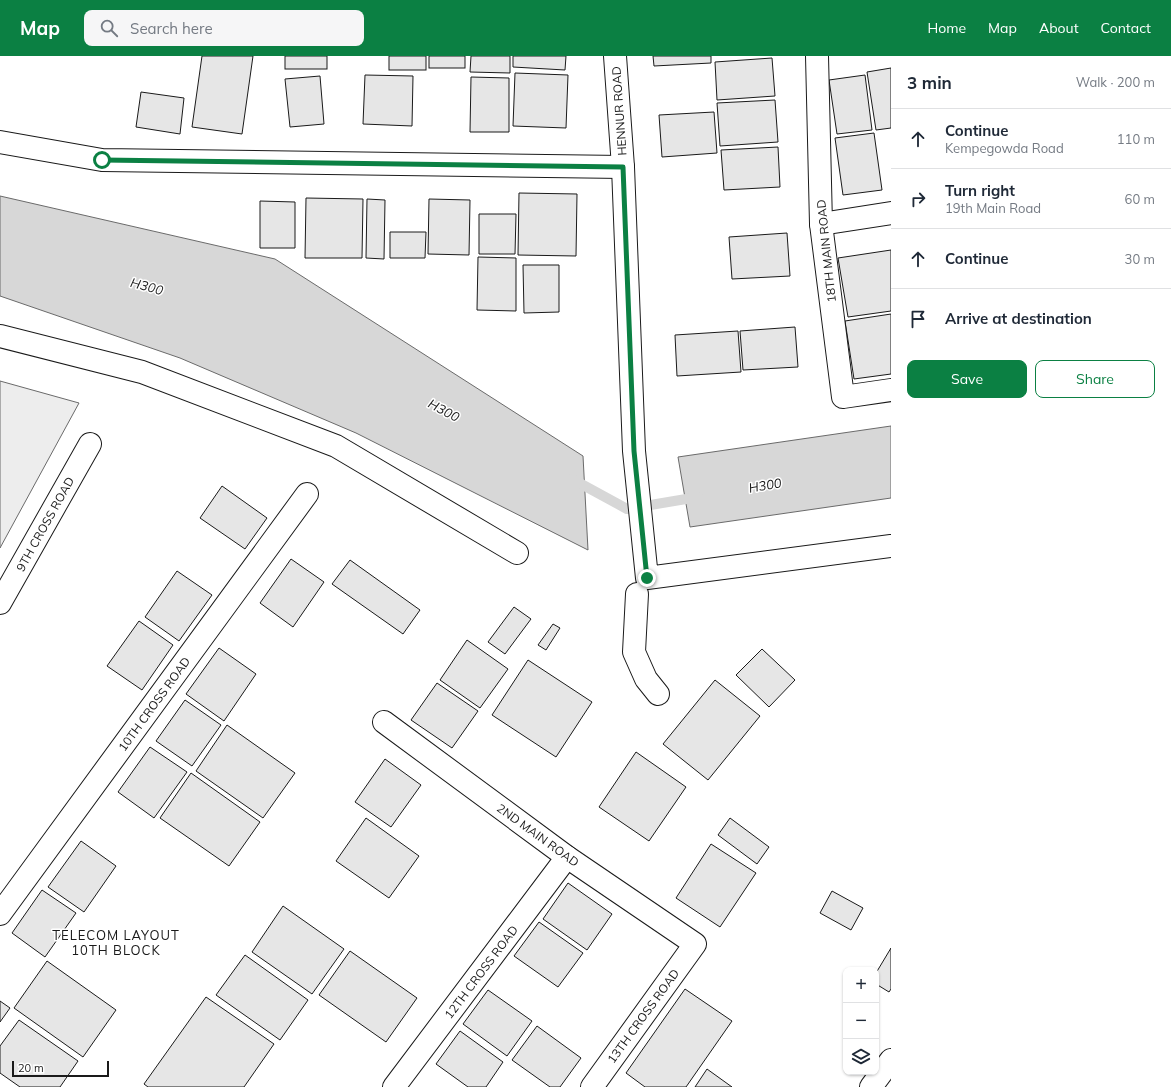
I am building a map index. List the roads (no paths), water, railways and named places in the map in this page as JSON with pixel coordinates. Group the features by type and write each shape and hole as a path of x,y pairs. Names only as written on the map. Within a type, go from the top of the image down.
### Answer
{"street":[{"name":"HENNUR ROAD","path":"615,56 623,167 634,451 647,578 891,546"},
{"name":"18TH MAIN ROAD","path":"821,57 820,224 843,397 891,390"},
{"path":"0,142 102,160 623,167"},
{"path":"820,224 891,213"},
{"path":"0,336 142,372 336,446 517,553"},
{"name":"9TH CROSS ROAD","path":"0,603 90,444"},
{"name":"10TH CROSS ROAD","path":"0,914 307,494"},
{"path":"637,594 634,652 646,679 658,694"},
{"name":"2ND MAIN ROAD","path":"384,722 567,857 695,944"},
{"name":"12TH CROSS ROAD","path":"394,1087 567,857"},
{"name":"13TH CROSS ROAD","path":"592,1087 695,944"},
{"path":"871,1087 891,1060"}],"water":[{"path":"0,196 275,259 583,456 588,550 356,433 180,358 0,296"},
{"path":"891,426 891,498 690,527 678,457"}],"waterway":[{"name":"H300","path":"572,479 627,509 698,497"}],"district":[{"name":"TELECOM LAYOUT 10TH BLOCK","path":"116,942"}]}
